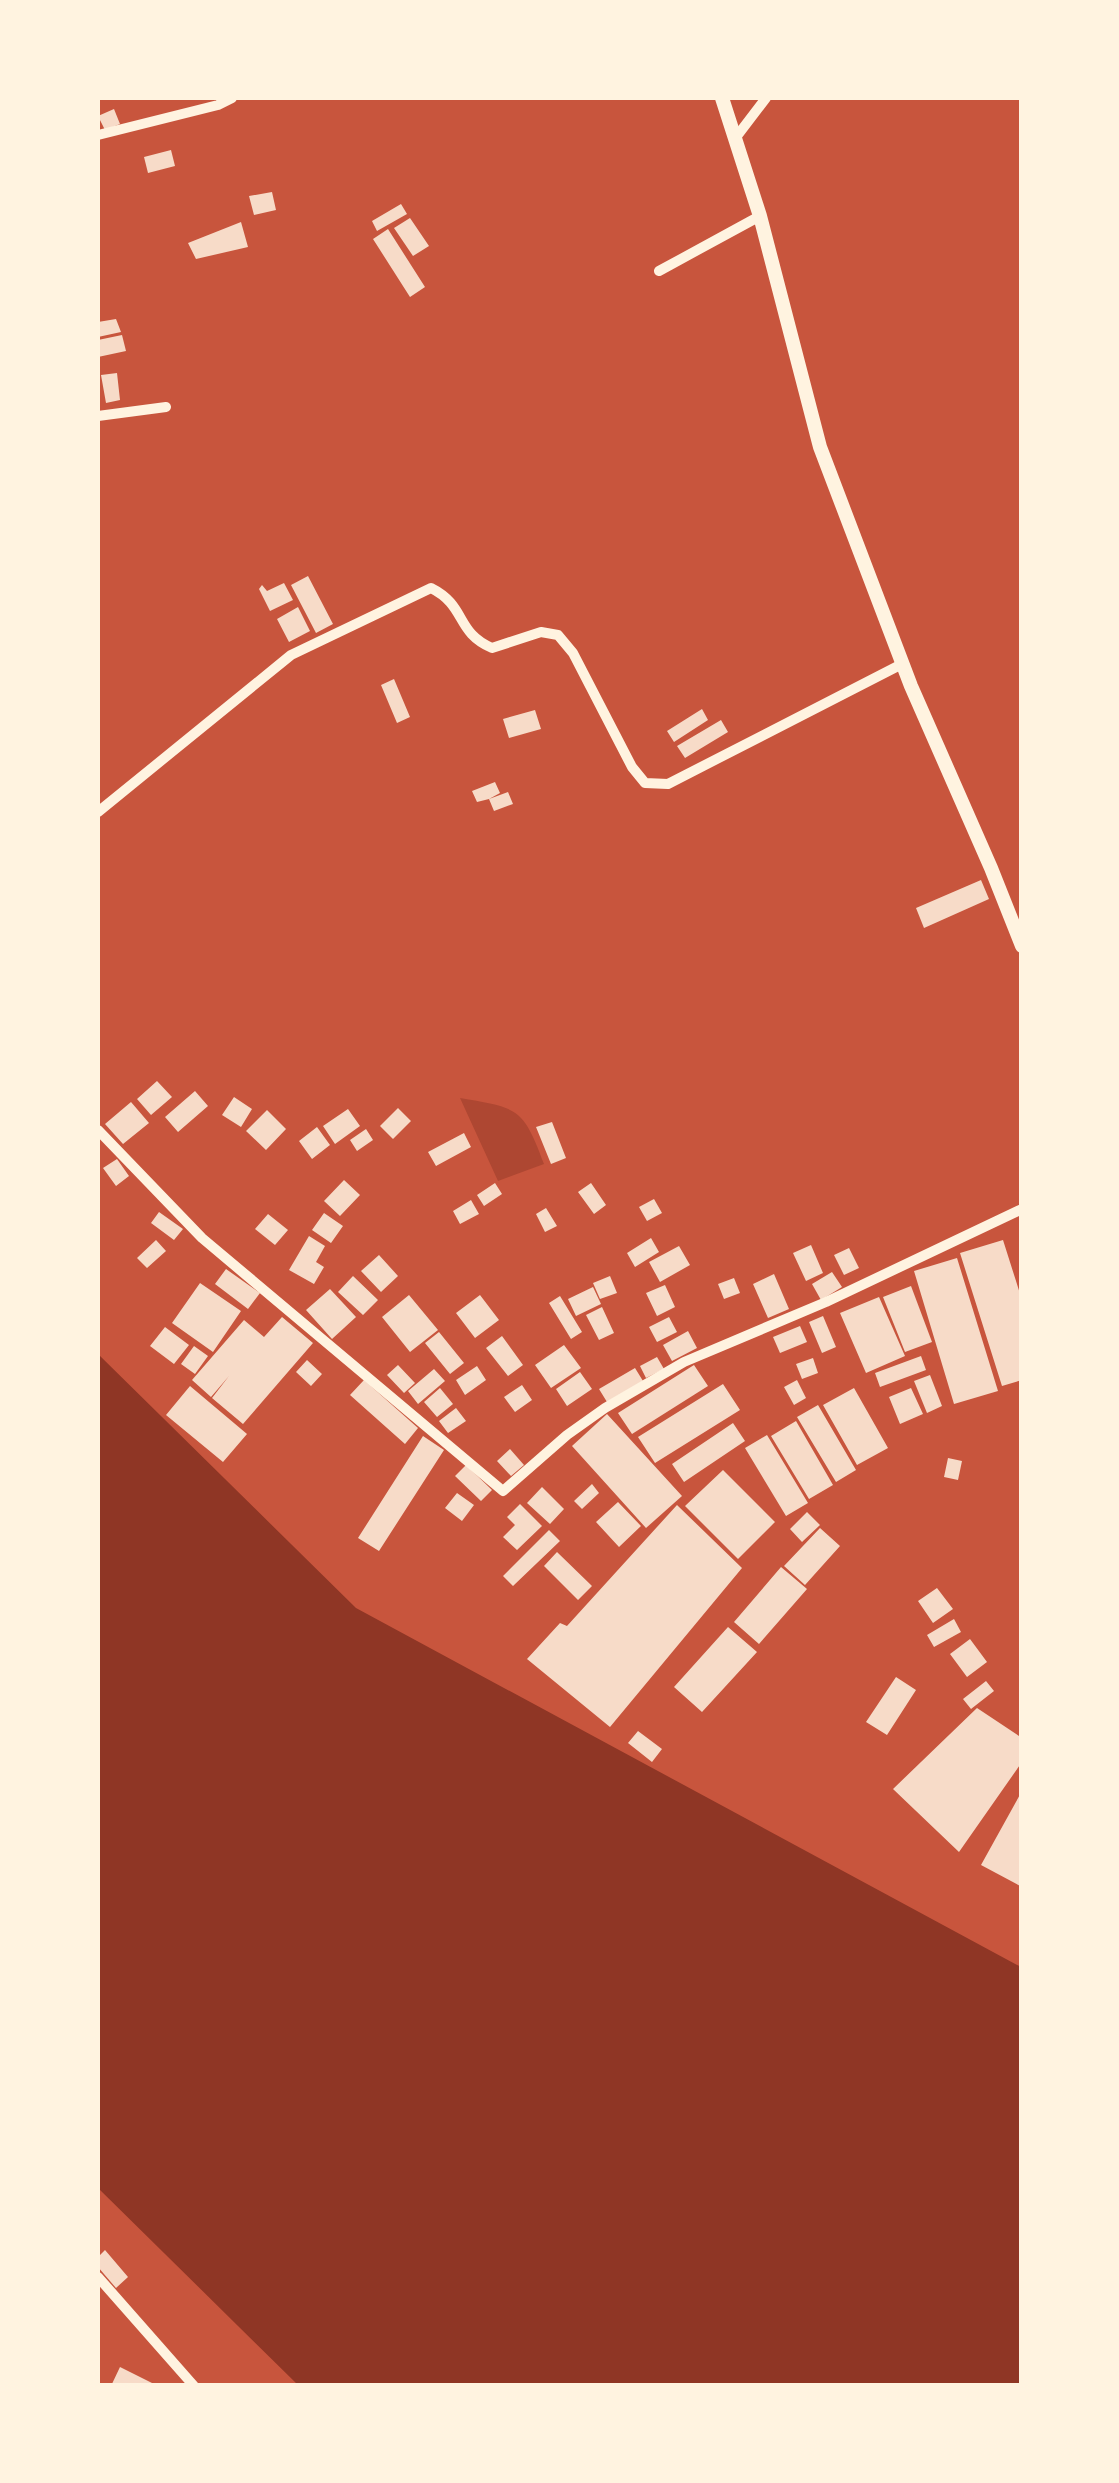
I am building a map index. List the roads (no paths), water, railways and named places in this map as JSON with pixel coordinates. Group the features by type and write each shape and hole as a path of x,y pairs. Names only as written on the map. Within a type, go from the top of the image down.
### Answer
{"main road":[{"path":"722,98 760,216 820,448 902,664 1022,946"}],"street":[{"path":"98,135 218,105 232,98"},
{"path":"736,136 766,98"},
{"path":"659,271 760,216"},
{"path":"98,416 166,407"},
{"path":"98,812 291,655 431,588 451,598 470,634 492,648 541,632 558,635 572,653 644,783 668,784 902,664"},
{"path":"98,1130 202,1238 503,1492 567,1435 684,1362 826,1302 1022,1209"},
{"path":"98,2277 194,2386"}]}
